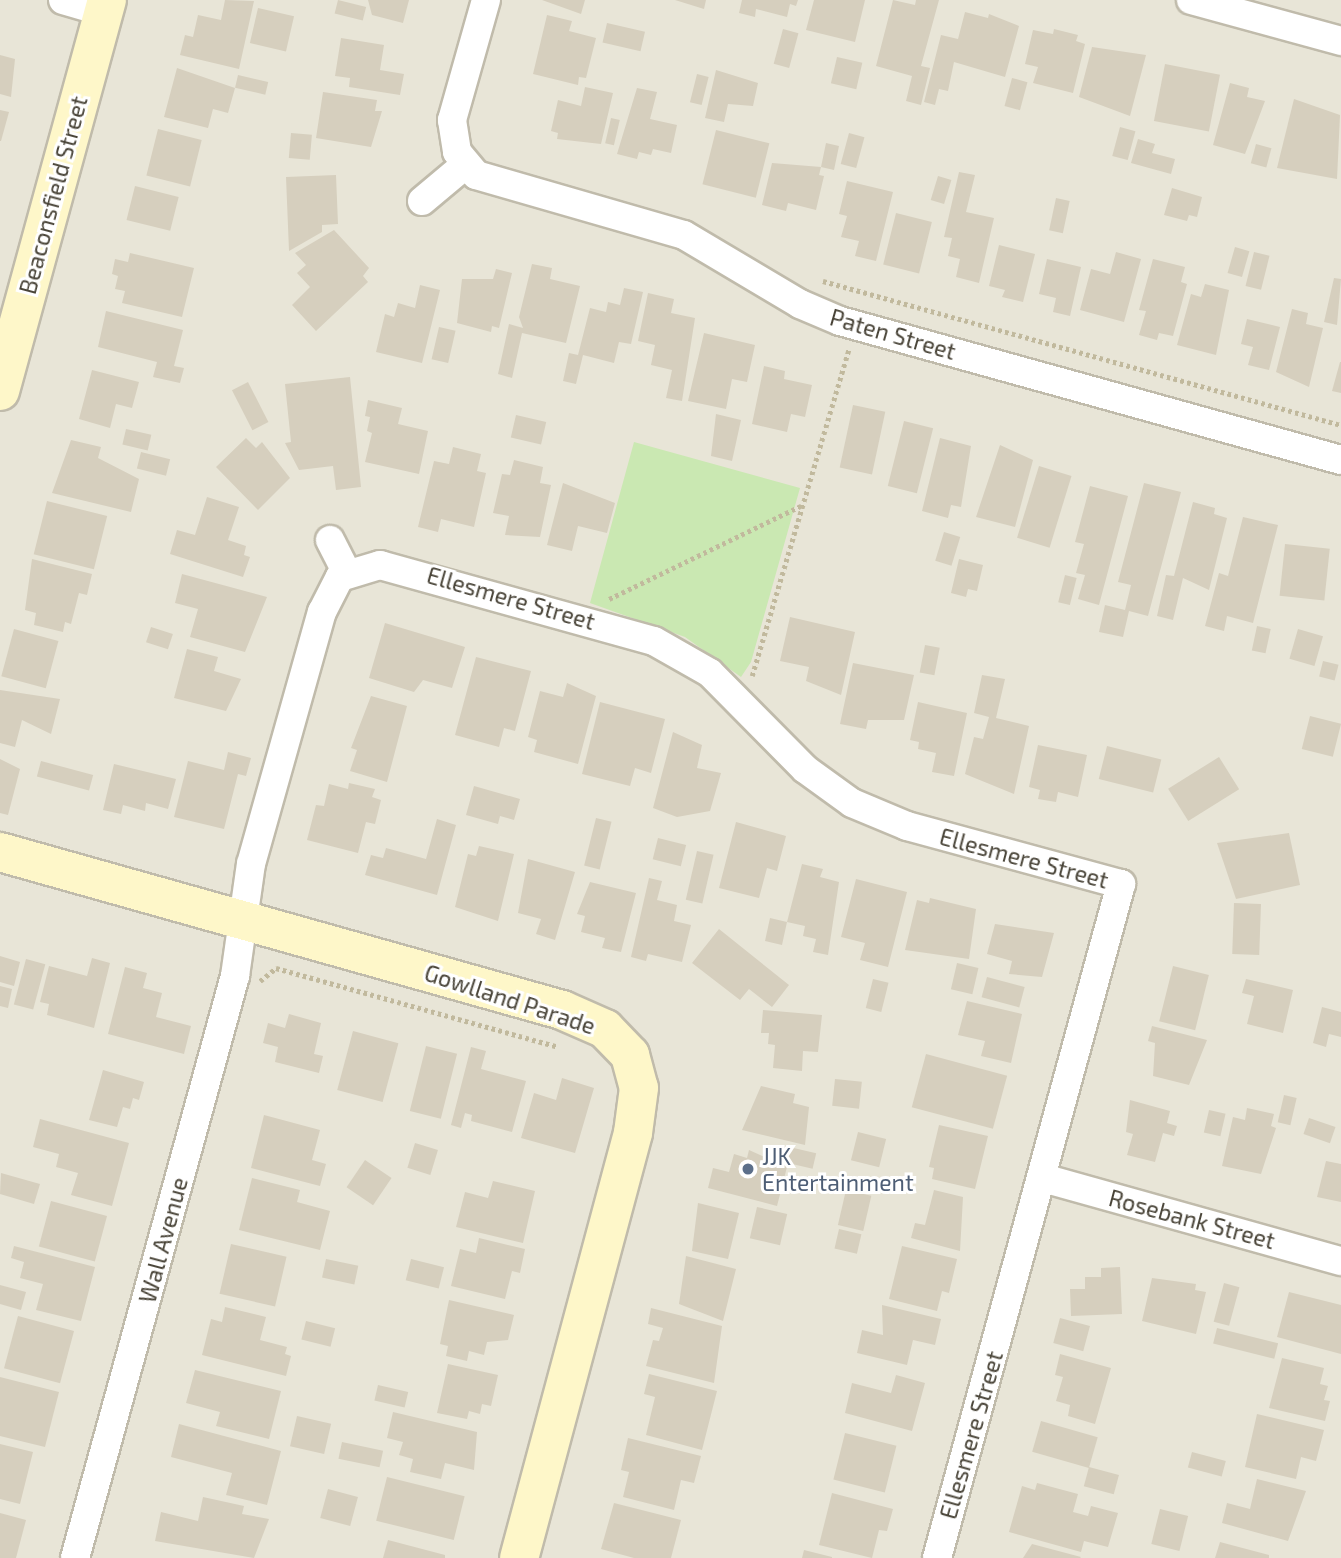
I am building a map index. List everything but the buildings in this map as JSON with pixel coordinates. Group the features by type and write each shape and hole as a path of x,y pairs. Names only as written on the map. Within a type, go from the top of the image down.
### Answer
{"street":[{"path":"63,0 105,6"},
{"path":"422,201 465,165 452,136 452,120 486,0"},
{"path":"1191,0 1341,41"},
{"name":"Beaconsfield Street","path":"0,391 105,6"},
{"name":"Paten Street","path":"465,165 493,182 684,235 800,304 856,326 1341,460"},
{"path":"243,920 251,864 322,612 334,583 347,573 330,540"},
{"name":"Ellesmere Street","path":"347,573 372,566 401,567 654,641 736,695 805,769 860,807 907,826 1121,884 1043,1178 937,1558"},
{"name":"Gowlland Parade","path":"0,852 583,1017 614,1037 636,1067 639,1098 626,1163 519,1558"},
{"name":"Wall Avenue","path":"75,1558 235,976 243,920"},
{"name":"Rosebank Street","path":"1043,1178 1341,1261"}],"path":[{"path":"810,276 1341,425"},
{"path":"736,695 758,668 856,326"},
{"path":"570,616 804,505"},
{"path":"235,976 258,982 274,975 276,968 565,1048"}],"shaded area":[{"path":"0,0 1341,0 1341,1558 0,1558"}],"green space":[{"path":"634,442 800,488 751,662 741,677 685,637 590,603"}],"place":[{"name":"JJK Entertainment","path":"748,1169"}]}
